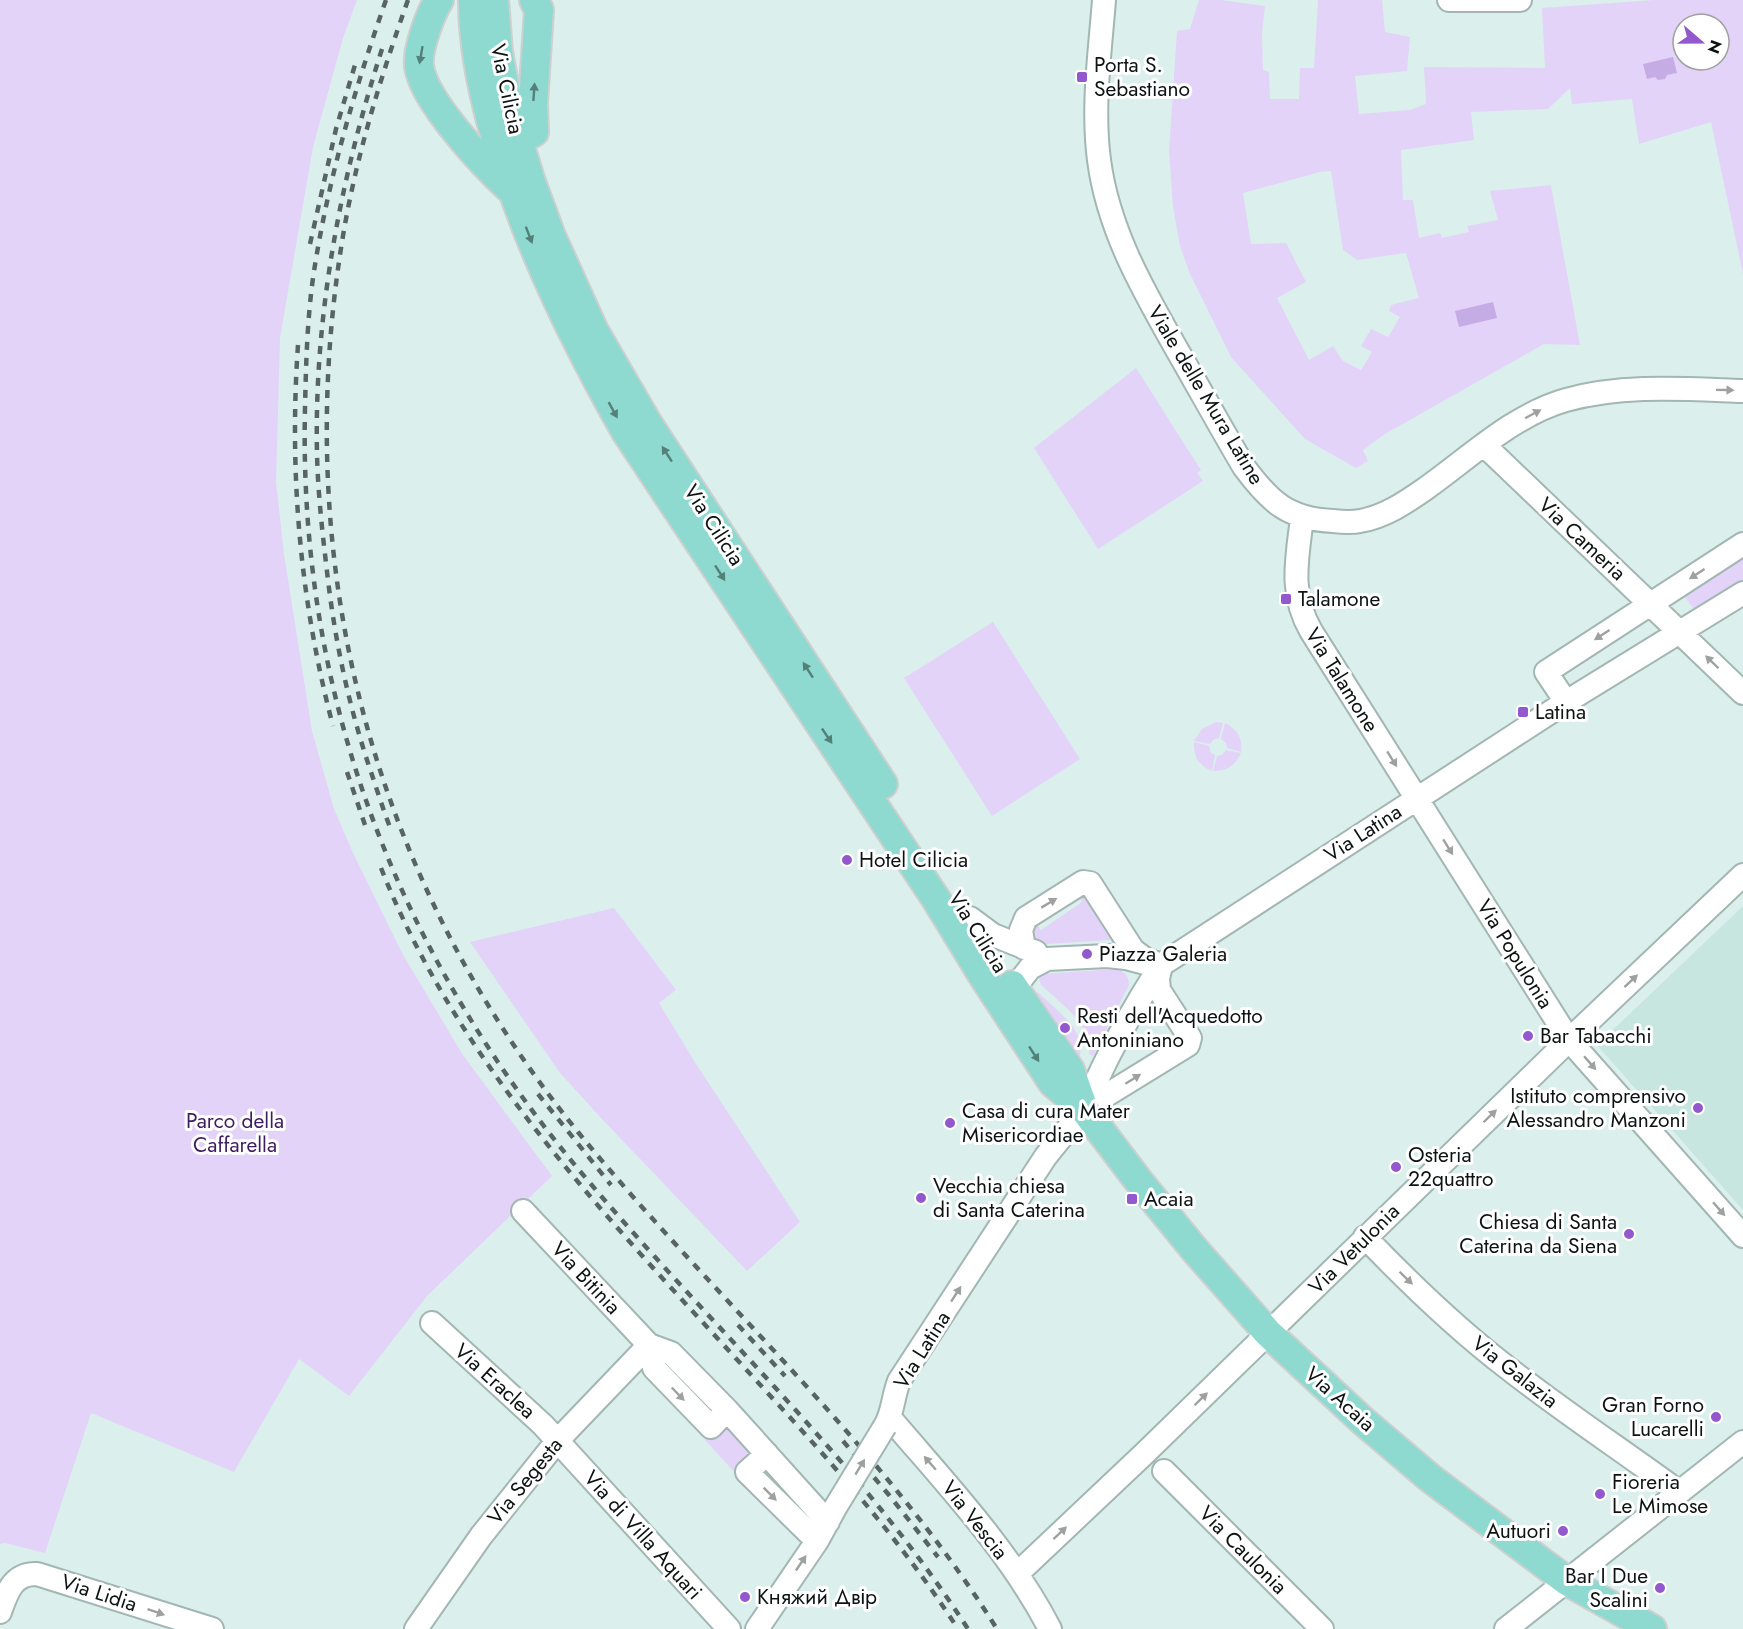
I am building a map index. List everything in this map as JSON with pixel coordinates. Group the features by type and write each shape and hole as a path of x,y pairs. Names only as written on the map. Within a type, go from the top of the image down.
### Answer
{"main road":[{"path":"439,0 420,53 419,64 422,78 439,108 475,154 512,191"},
{"name":"Via Cilicia","path":"473,0 476,54 499,115 518,141 551,236 605,352 648,424 970,918 1014,1000"},
{"name":"Via Cilicia","path":"494,0 499,115 512,191 534,249 576,340 626,432 936,899 1014,1000"},
{"path":"518,141 534,132 533,103 539,10 534,0"},
{"path":"1014,1000 1053,1083 1084,1109"},
{"name":"Via Acaia","path":"1084,1109 1180,1232 1268,1333 1363,1421 1430,1478 1567,1581 1652,1629"}],"street":[{"path":"1449,0 1520,0"},
{"name":"Viale delle Mura Latine","path":"1104,1 1097,101 1097,140 1109,210 1119,240 1143,290 1244,467 1273,501 1302,518 1354,522 1380,515 1410,500 1484,445 1534,413 1566,400 1637,389 1743,391"},
{"name":"Via Cameria","path":"1484,445 1743,693"},
{"name":"Via Talamone","path":"1302,518 1296,582 1302,614 1418,797"},
{"path":"1566,702 1546,672 1743,544"},
{"name":"Via Latina","path":"1161,965 1566,702 1743,593"},
{"name":"Via Populonia","path":"1418,797 1569,1040 1743,1236"},
{"name":"Via Vetulonia","path":"1017,1574 1569,1040 1743,875"},
{"path":"1024,948 1021,930 1026,918 1083,882 1090,883 1133,950 1161,965"},
{"path":"970,918 993,935 1024,948 1058,957"},
{"path":"1014,1000 1030,968 1039,962 1058,957 1107,956 1126,958 1144,964 1161,965"},
{"path":"1084,1109 1102,1067 1140,997 1161,965"},
{"path":"1084,1109 1188,1045 1190,1038 1159,990 1158,978 1161,965"},
{"name":"Via Latina","path":"757,1629 826,1524 888,1422 891,1403 899,1381 1046,1156 1084,1109"},
{"name":"Via Bitinia","path":"523,1211 649,1346 654,1368 711,1427 727,1410 767,1454 747,1472 826,1524"},
{"name":"Via Galazia","path":"1365,1237 1478,1344 1553,1402 1679,1492"},
{"name":"Via Eraclea","path":"432,1323 558,1440"},
{"name":"Via Segesta","path":"416,1629 481,1536 558,1440 649,1346"},
{"name":"Via Vescia","path":"888,1422 968,1509 1017,1574 1050,1629"},
{"name":"Via di Villa Aquari","path":"558,1440 729,1629"},
{"path":"1506,1629 1743,1442"},
{"name":"Via Caulonia","path":"1164,1471 1322,1629"},
{"name":"Via Lidia","path":"0,1612 11,1585 20,1576 32,1574 203,1628"}],"shaded area":[{"path":"1671,57 1671,72 1677,73 1667,75 1665,79 1658,80 1655,77 1647,79 1643,64"},
{"path":"1493,302 1497,318 1459,327 1455,311"},
{"name":"Istituto comprensivo Alessandro Manzoni","path":"1743,906 1743,1210 1597,1045"}],"green space":[{"name":"Parco della Caffarella","path":"0,0 357,0 343,38 313,147 280,338 276,482 284,554 312,731 334,809 402,953 463,1055 552,1176 427,1296 349,1396 299,1359 234,1472 91,1413 45,1553 5,1543 0,1544"},
{"path":"1199,0 1221,0 1265,6 1262,33 1263,70 1269,72 1270,99 1299,99 1300,68 1314,68 1318,0 1382,0 1385,32 1410,37 1407,71 1355,76 1359,114 1410,110 1426,104 1424,67 1545,68 1542,8 1654,0 1743,0 1743,274 1711,122 1639,144 1632,99 1572,104 1570,88 1548,109 1471,112 1474,140 1401,150 1403,200 1413,200 1419,238 1440,233 1442,238 1469,232 1467,226 1498,220 1490,191 1551,185 1580,345 1544,344 1385,434 1363,450 1368,461 1356,468 1305,439 1231,357 1190,274 1180,246 1173,207 1169,151 1177,31 1190,29","holes":["1331,171 1343,250 1357,260 1406,253 1419,298 1391,305 1389,311 1400,317 1388,337 1371,329 1361,346 1372,352 1361,370 1343,361 1333,346 1309,360 1277,298 1306,282 1286,243 1251,244 1243,193"]},
{"path":"1136,368 1201,470 1197,473 1203,481 1098,549 1034,448"},
{"path":"1743,557 1743,586 1698,614 1683,595"},
{"path":"993,622 1080,759 992,816 904,678"},
{"path":"1216,722 1223,723 1219,738 1210,744 1194,741 1202,729"},
{"path":"1225,723 1238,734 1241,752 1227,748 1226,743 1221,739"},
{"path":"1194,742 1209,746 1211,753 1215,755 1212,771 1198,760"},
{"path":"1226,750 1241,753 1230,767 1213,771 1217,756 1222,755"},
{"path":"1084,890 1098,909 1094,912 1101,923 1106,921 1118,944 1111,944 1111,940 1046,944 1046,948 1030,942 1034,920 1041,930 1082,902 1076,893"},
{"path":"614,908 676,990 659,1003 696,1064 800,1222 747,1271 560,1073 470,942"},
{"path":"1117,969 1126,975 1129,985 1093,1056 1089,1054 1089,1044 1081,1024 1041,985 1039,979 1041,974"},
{"path":"1035,991 1062,1014 1075,1031 1081,1048 1079,1058 1034,996"},
{"path":"726,1419 759,1455 738,1476 704,1439"}],"railway":[{"path":"386,0 363,68 326,207 311,294 305,408 307,516 320,622 342,724 374,822 415,918 465,1010 523,1098 590,1183 835,1455 882,1511 968,1629"},
{"path":"408,0 378,90 347,211 329,362 328,481 340,598 363,713 399,824 447,931 507,1034 578,1132 685,1255 850,1435 951,1561 997,1629"},
{"path":"382,49 354,148 333,249 320,351 317,454 324,548 340,654 357,727 391,830"},
{"path":"310,244 336,129 357,58"},
{"path":"298,345 295,441 300,537 312,632 333,726"},
{"path":"347,772 366,828"},
{"path":"381,868 415,943 454,1013 499,1081 600,1208 841,1475 914,1565 958,1629"},
{"path":"538,1094 611,1185"},
{"path":"738,1325 785,1376"},
{"path":"843,1441 938,1557"}],"place":[{"name":"Porta S. Sebastiano","path":"1082,77"},
{"name":"Talamone","path":"1286,599"},
{"name":"Latina","path":"1523,712"},
{"name":"Hotel Cilicia","path":"847,860"},
{"name":"Piazza Galeria","path":"1087,954"},
{"name":"Resti dell'Acquedotto Antoniniano","path":"1065,1028"},
{"name":"Bar Tabacchi","path":"1528,1036"},
{"name":"Istituto comprensivo Alessandro Manzoni","path":"1698,1108"},
{"name":"Casa di cura Mater Misericordiae","path":"950,1123"},
{"name":"Osteria 22quattro","path":"1396,1167"},
{"name":"Vecchia chiesa di Santa Caterina","path":"921,1198"},
{"name":"Acaia","path":"1132,1199"},
{"name":"Chiesa di Santa Caterina da Siena","path":"1629,1234"},
{"name":"Gran Forno Lucarelli","path":"1716,1417"},
{"name":"Fioreria Le Mimose","path":"1600,1494"},
{"name":"Autuori","path":"1563,1531"},
{"name":"Bar I Due Scalini","path":"1660,1588"},
{"name":"Княжий Двір","path":"745,1597"}]}
